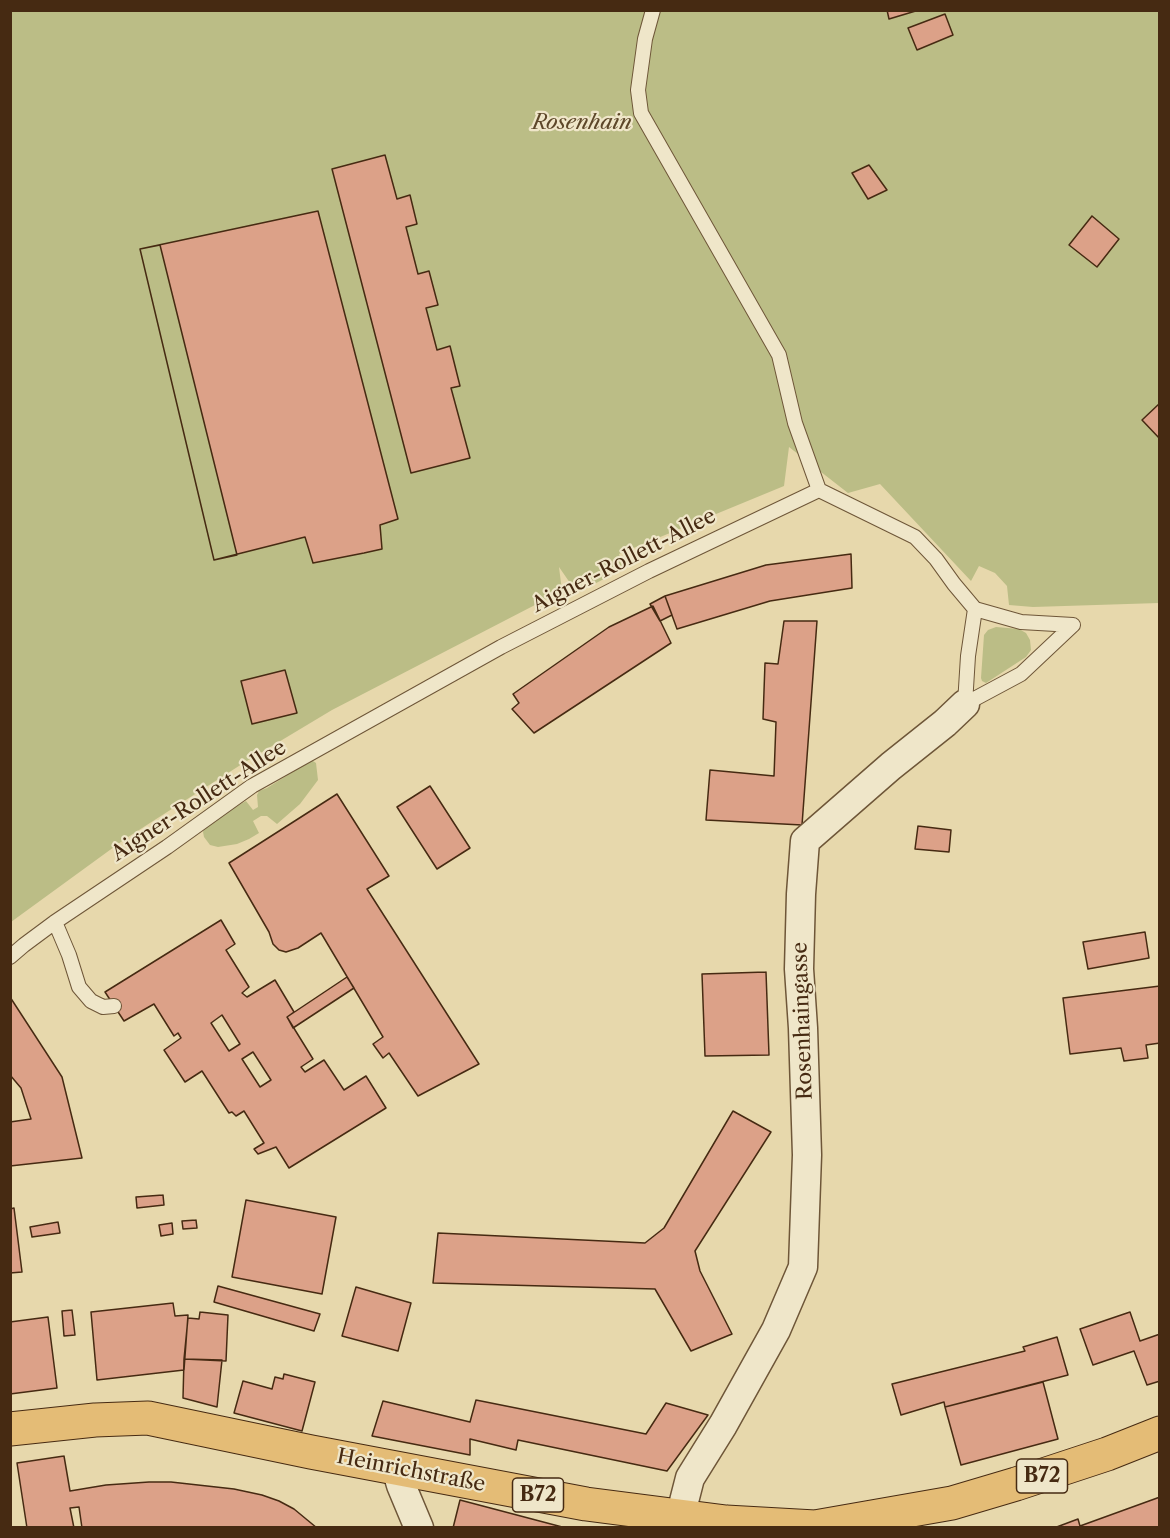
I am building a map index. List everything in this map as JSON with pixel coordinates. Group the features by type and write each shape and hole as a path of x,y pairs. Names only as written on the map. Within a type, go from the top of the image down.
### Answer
{"main road":[{"name":"Heinrichstraße","path":"10,1429 95,1420 148,1418 311,1452 586,1504 726,1522 815,1527 952,1503 1016,1485 1160,1433"}],"street":[{"name":"Rosenhaingasse","path":"680,1516 690,1478 723,1425 776,1330 803,1267 807,1155 799,969 805,841 965,704"},
{"path":"396,1468 419,1527"}],"lane":[{"path":"653,10 645,39 638,90 641,113 779,355 795,423 819,490 915,537 936,559 975,609 968,656 965,704"},
{"name":"Aigner-Rollett-Allee","path":"10,957 55,922 167,847 252,786 511,642 649,571 819,490"},
{"name":"Rosenhaingasse","path":"965,704 1021,674 1073,625 1021,622 975,609"},
{"path":"55,922 79,987 91,1001 103,1007 114,1006"}],"green space":[{"name":"Rosenhain","path":"11,11 1159,11 1159,603 1033,607 1009,605 1007,586 995,573 979,566 971,581 880,484 848,493 789,447 784,486 619,554 625,568 577,593 559,567 562,591 332,710 242,764 125,839 11,922"},
{"path":"996,627 1019,629 1026,633 1030,640 1031,650 1026,657 986,683 981,678 984,635 988,630"},
{"path":"310,761 316,763 318,780 300,804 277,824 267,816 261,816 253,821 259,833 249,839 237,844 218,847 210,845 204,837 205,827 246,801 253,810 258,807 259,791"}],"building":[{"path":"887,10 919,10 889,19"},
{"path":"945,14 953,35 917,50 908,28"},
{"path":"385,155 397,199 410,195 417,224 406,227 418,274 429,271 438,305 426,308 437,350 450,346 460,386 451,388 470,458 411,473 332,169"},
{"path":"869,165 887,190 868,199 852,173"},
{"path":"318,211 398,519 380,525 382,549 313,563 305,537 214,560 140,249"},
{"path":"1092,216 1119,239 1097,267 1069,245"},
{"path":"160,245 237,555 214,560 140,249"},
{"path":"1160,403 1160,439 1142,420"},
{"path":"851,554 852,588 770,601 677,629 665,596 766,565"},
{"path":"665,596 672,615 660,621 650,604"},
{"path":"653,606 671,643 534,733 512,709 519,703 513,694 609,627"},
{"path":"784,621 817,621 802,825 706,820 710,770 774,776 776,722 763,719 765,663 778,664"},
{"path":"285,670 297,713 252,724 241,681"},
{"path":"430,786 470,848 437,869 397,807"},
{"path":"337,794 389,876 367,889 479,1064 418,1096 389,1053 383,1058 373,1044 383,1037 321,933 298,948 286,952 279,950 273,944 269,932 229,863"},
{"path":"918,826 951,830 949,852 915,849"},
{"path":"221,920 235,944 226,950 249,987 242,993 247,997 275,980 294,1012 287,1017 313,1059 301,1067 305,1072 324,1060 344,1090 366,1076 386,1108 289,1168 276,1147 258,1154 254,1149 264,1143 244,1111 236,1116 232,1112 229,1113 202,1071 185,1082 164,1050 181,1038 178,1033 174,1036 154,1004 124,1021 105,992","holes":["222,1015 240,1044 229,1051 211,1023","253,1052 271,1080 260,1087 242,1059"]},
{"path":"1145,932 1149,958 1088,969 1083,942"},
{"path":"766,972 769,1055 705,1056 702,974"},
{"path":"347,977 354,988 293,1028 287,1017"},
{"path":"1160,986 1160,1043 1146,1045 1148,1058 1124,1061 1121,1048 1070,1054 1063,998"},
{"path":"10,997 62,1077 82,1158 10,1166 10,1122 31,1119 21,1088 10,1075"},
{"path":"733,1111 771,1132 695,1251 700,1271 732,1334 691,1351 655,1289 433,1283 438,1233 645,1243 664,1228"},
{"path":"163,1195 164,1205 137,1208 136,1197"},
{"path":"246,1200 336,1217 322,1294 232,1277"},
{"path":"14,1208 22,1272 10,1273 10,1209"},
{"path":"196,1220 197,1228 183,1229 182,1221"},
{"path":"58,1222 60,1233 32,1237 30,1227"},
{"path":"172,1223 173,1234 161,1236 159,1225"},
{"path":"218,1286 320,1314 314,1331 214,1302"},
{"path":"356,1287 411,1303 398,1351 342,1336"},
{"path":"173,1303 175,1316 188,1315 184,1370 97,1380 91,1312"},
{"path":"72,1310 75,1335 64,1336 62,1311"},
{"path":"200,1312 228,1315 226,1361 184,1359 188,1318 199,1319"},
{"path":"1130,1312 1140,1341 1160,1334 1160,1381 1147,1385 1134,1351 1093,1365 1080,1329"},
{"path":"48,1317 57,1388 10,1394 10,1322"},
{"path":"1057,1337 1068,1375 945,1407 944,1402 901,1415 892,1384 1025,1351 1023,1347"},
{"path":"184,1359 222,1360 217,1407 183,1398"},
{"path":"284,1374 315,1382 302,1431 234,1413 243,1381 272,1389 275,1377 283,1379"},
{"path":"1043,1382 1058,1439 961,1465 945,1407"},
{"path":"476,1400 646,1434 666,1403 708,1415 667,1471 518,1440 516,1450 470,1439 470,1455 372,1436 383,1401 470,1422"},
{"path":"64,1456 70,1491 106,1485 149,1482 171,1482 234,1489 279,1501 294,1509 317,1528 82,1528 79,1507 70,1508 74,1528 27,1528 17,1463"},
{"path":"1160,1497 1160,1528 1054,1528 1078,1519 1080,1526"},
{"path":"460,1500 566,1528 453,1528"}]}
